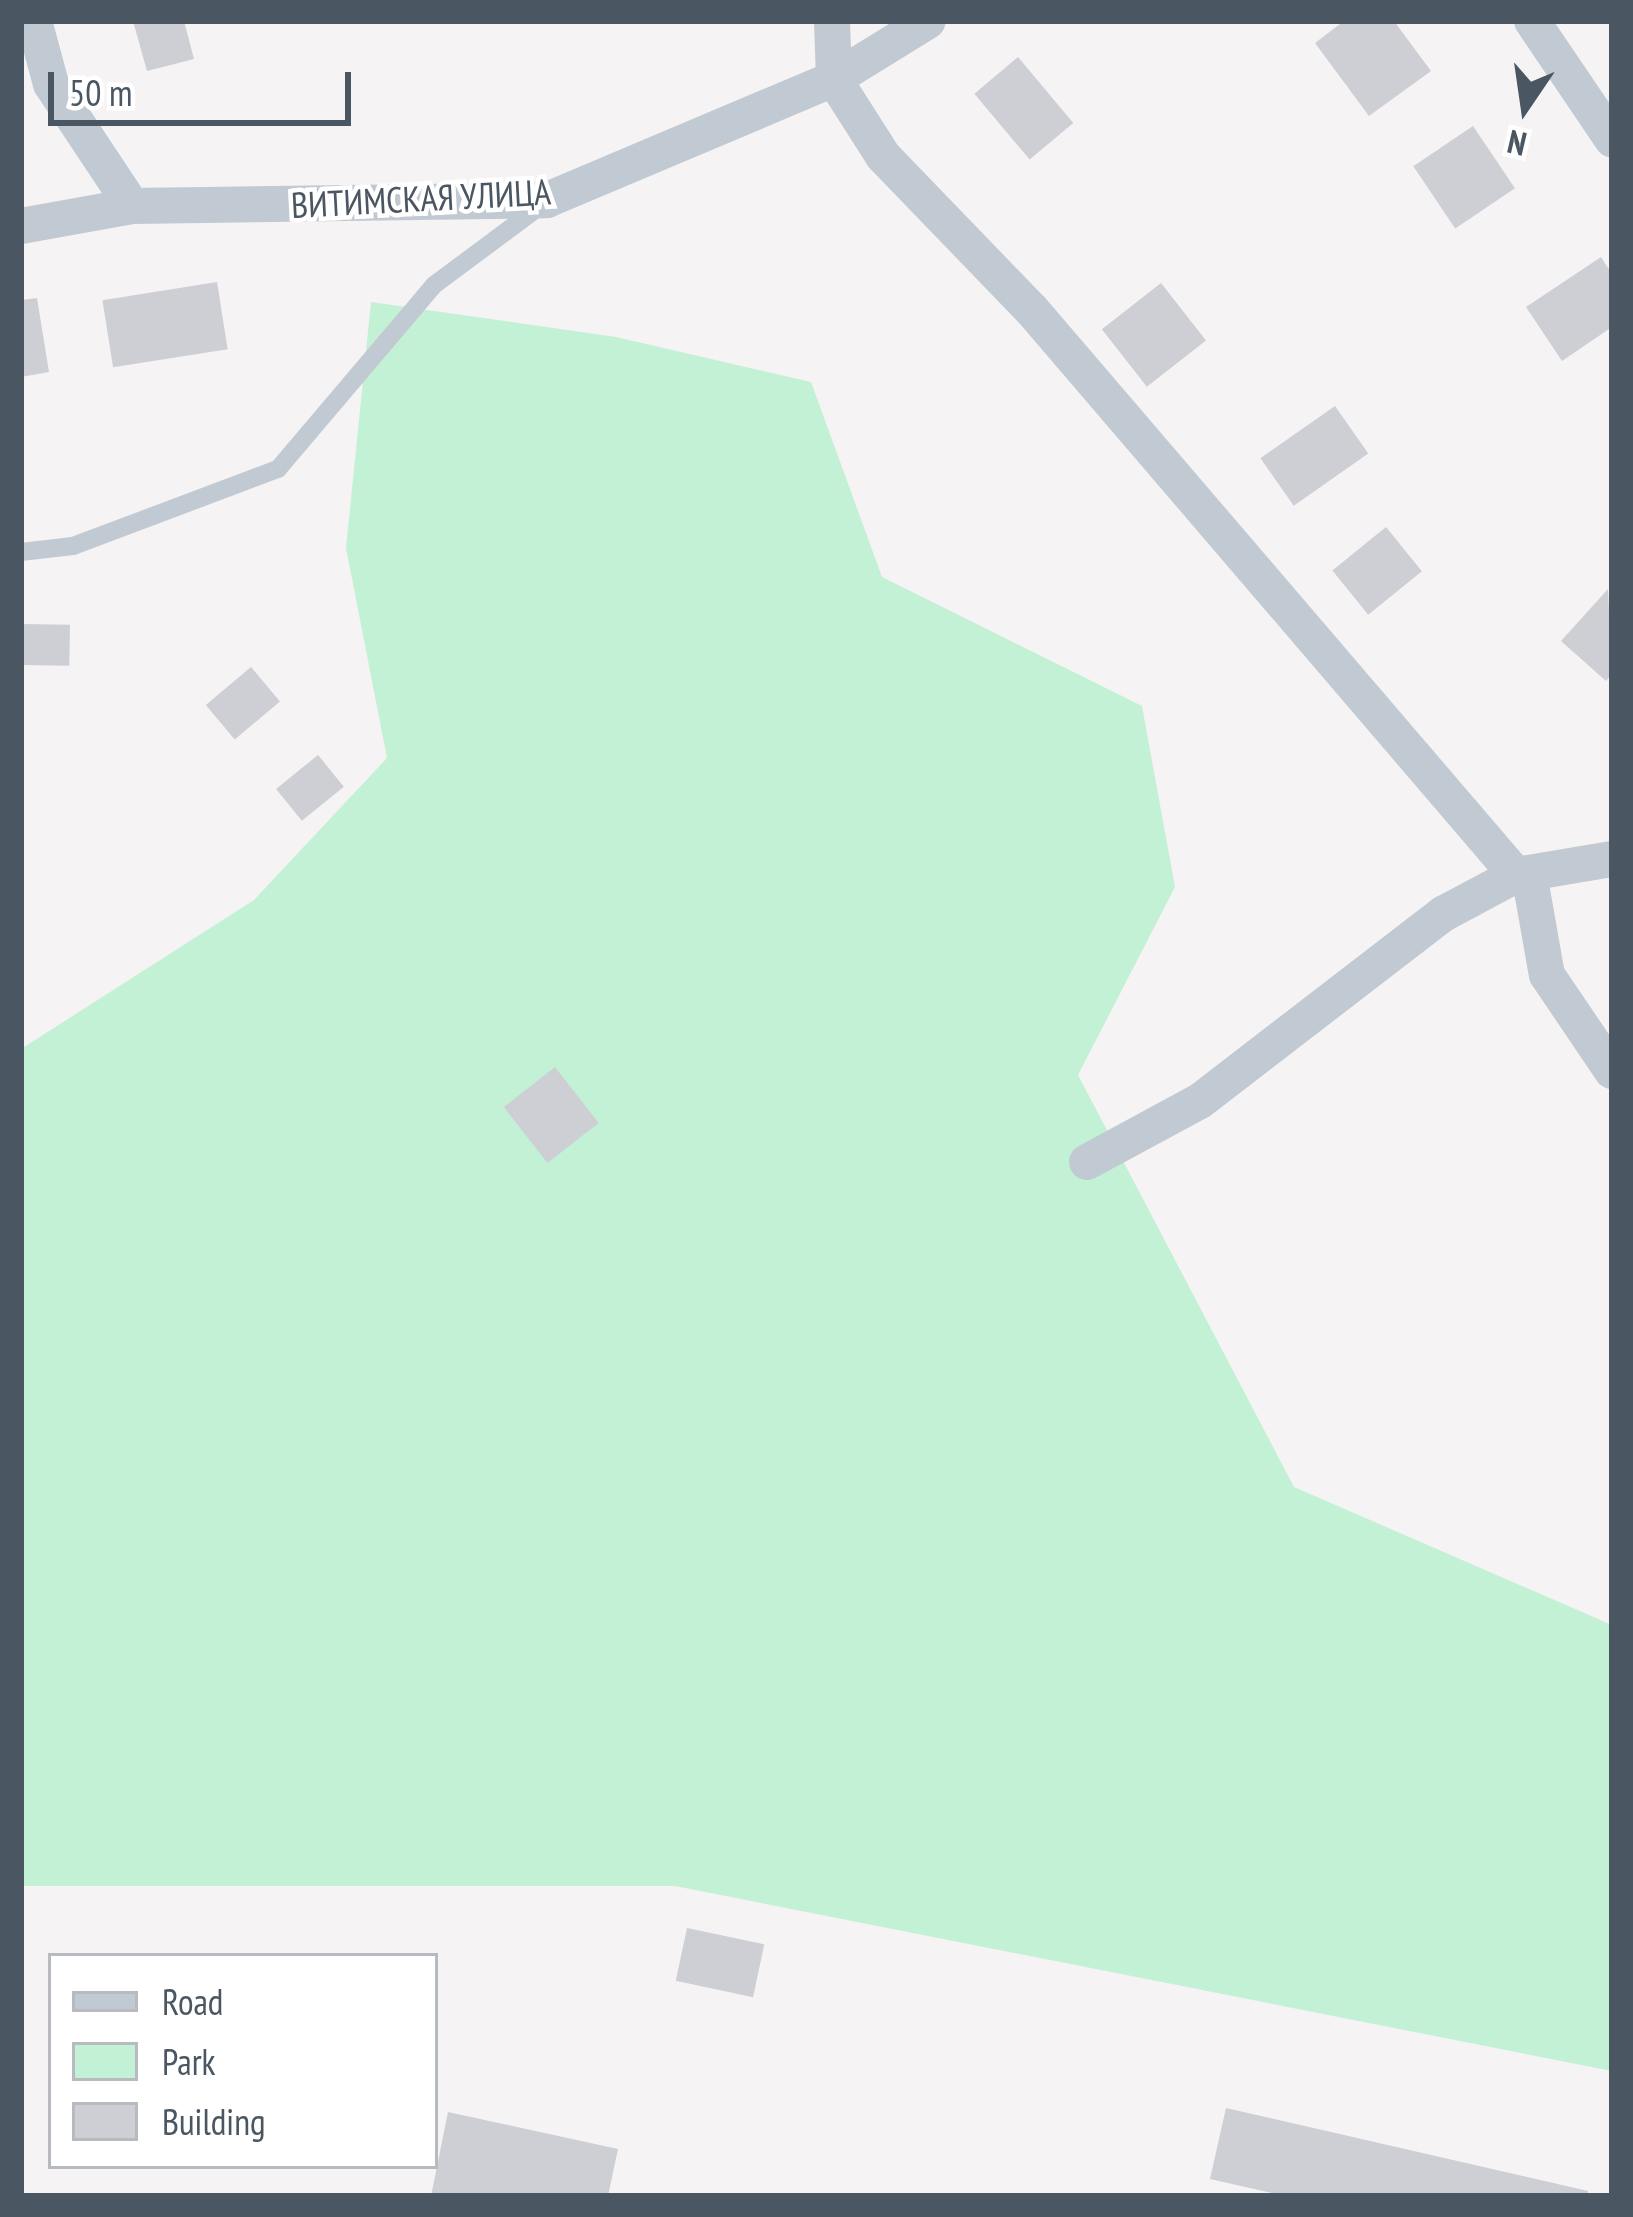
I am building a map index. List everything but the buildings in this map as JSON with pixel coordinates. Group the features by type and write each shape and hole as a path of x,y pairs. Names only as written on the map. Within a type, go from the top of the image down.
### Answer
{"street":[{"path":"34,21 51,84 131,206"},
{"path":"832,21 834,80 883,156 1031,308 1523,877 1547,975 1612,1070"},
{"name":"ВИТИМСКАЯ УЛИЦА","path":"21,226 131,206 548,200 834,80 928,21"},
{"path":"1532,21 1612,139"},
{"path":"1088,1162 1200,1101 1443,914 1523,877 1612,860"}],"lane":[{"path":"21,552 73,546 278,469 434,285 548,200"}],"green space":[{"path":"371,302 616,337 811,382 882,577 1142,706 1175,887 1078,1075 1294,1487 1612,1625 1612,2071 675,1886 21,1886 21,1049 254,900 387,758 346,548"}]}
